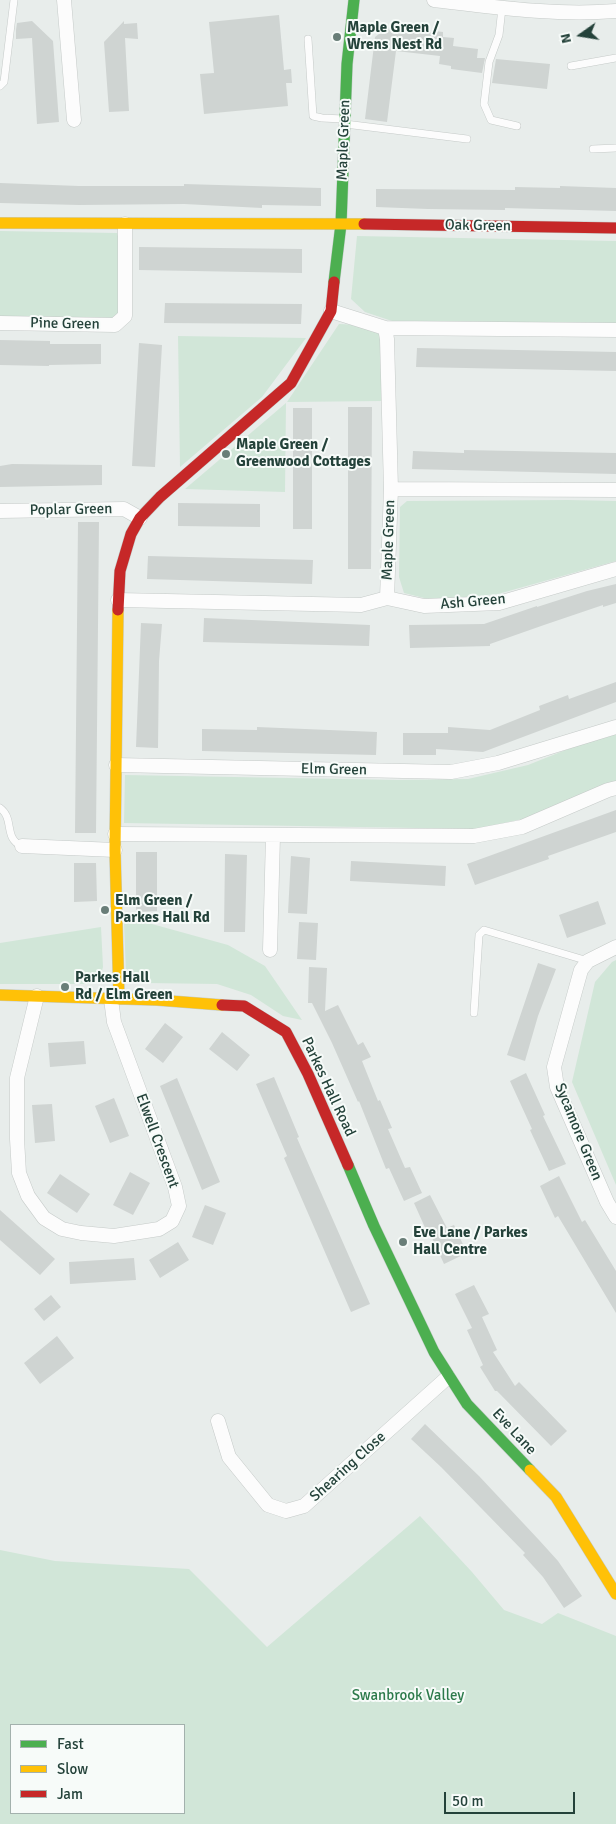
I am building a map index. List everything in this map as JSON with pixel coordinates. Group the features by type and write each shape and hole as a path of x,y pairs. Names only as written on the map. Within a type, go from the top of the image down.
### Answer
{"street":[{"path":"64,0 74,120"},
{"name":"Maple Green","path":"116,765 120,571 126,549 140,518 160,497 291,383 331,311 341,224 348,64 354,0"},
{"path":"434,0 586,14 616,11"},
{"path":"0,223 341,224"},
{"name":"Pine Green","path":"0,323 115,325 125,316 125,224"},
{"name":"Oak Green","path":"341,224 616,228"},
{"path":"331,311 386,328 616,330"},
{"name":"Maple Green","path":"118,600 360,605 387,598 391,489 386,328"},
{"path":"391,489 616,490"},
{"name":"Poplar Green","path":"0,511 124,509 140,518"},
{"name":"Ash Green","path":"387,598 424,606 499,603 616,569"},
{"name":"Elm Green","path":"116,765 451,772 498,763 616,727"},
{"path":"115,999 116,765"},
{"path":"115,834 474,836 522,827 616,788"},
{"path":"270,950 273,836"},
{"path":"22,846 115,850"},
{"path":"588,961 616,947"},
{"name":"Sycamore Green","path":"588,961 581,970 554,1067 557,1087 607,1202 616,1217"},
{"name":"Parkes Hall Road","path":"0,995 244,1006 286,1032 308,1074 374,1226 402,1285"},
{"name":"Elwell Crescent","path":"36,996 17,1078 19,1173 28,1196 44,1218 62,1229 114,1236 158,1229 172,1221 179,1206 175,1187 114,1022 115,999"},
{"name":"Eve Lane","path":"402,1285 448,1377 467,1404 556,1497 616,1594"},
{"name":"Shearing Close","path":"218,1421 229,1456 268,1504 286,1511 304,1506 448,1377"}],"lane":[{"path":"0,86 4,82 14,0"},
{"path":"502,7 499,35 489,62 484,104 491,120 517,126"},
{"path":"308,39 314,116 467,139"},
{"path":"571,66 616,58"},
{"path":"593,149 616,148"},
{"path":"0,808 5,812 14,842 22,846"},
{"path":"474,1013 479,935 484,930 588,961"}],"green space":[{"path":"0,231 117,233 120,243 121,309 115,318 0,317"},
{"path":"357,236 616,241 616,325 398,323 365,312 351,299"},
{"path":"339,324 360,325 383,336 383,401 287,402"},
{"path":"178,336 306,338 262,397 180,467"},
{"path":"286,403 285,492 185,489"},
{"path":"407,501 616,501 616,561 498,594 432,600 404,593 399,577 400,507"},
{"path":"616,734 616,784 532,817 476,829 124,823 125,775 398,780 468,779 528,765 578,745"},
{"path":"141,921 228,945 265,966 302,1020 283,1016 251,995 217,984 146,983 126,973 124,923"},
{"path":"101,927 103,967 100,978 89,984 0,984 0,943"},
{"path":"616,960 616,1185 572,1082 595,982 612,962"},
{"name":"Swanbrook Valley","path":"420,1516 504,1610 542,1624 558,1613 616,1636 616,1824 0,1824 0,1550 55,1561 189,1569 267,1647"}],"building":[{"path":"279,15 284,70 291,69 292,83 286,83 288,106 204,114 200,74 214,73 209,22"},
{"path":"32,21 53,41 59,122 37,124 32,38 16,39 17,23"},
{"path":"124,21 124,24 137,23 138,39 125,38 129,111 109,112 104,42"},
{"path":"395,22 410,25 410,28 443,32 443,37 454,38 453,46 478,49 477,58 485,58 482,73 451,69 451,66 439,64 440,56 396,51 387,122 365,119 375,37"},
{"path":"496,59 550,64 547,89 492,83"},
{"path":"0,183 79,186 184,186 184,184 321,188 321,206 262,205 262,208 184,204 79,205 0,203"},
{"path":"560,186 616,188 616,211 376,207 376,189 515,190 515,187 560,188"},
{"path":"139,247 302,249 302,273 139,270"},
{"path":"165,303 302,304 301,324 164,323"},
{"path":"0,340 50,341 50,344 101,344 101,364 0,365"},
{"path":"139,343 162,345 155,467 132,466"},
{"path":"417,348 616,352 616,371 416,367"},
{"path":"348,407 372,407 371,569 348,569"},
{"path":"293,408 312,408 312,529 293,529"},
{"path":"464,450 616,453 616,474 412,469 413,451 464,453"},
{"path":"12,464 102,465 102,485 0,487 0,466"},
{"path":"178,503 260,504 260,527 178,526"},
{"path":"78,522 99,522 96,833 75,833"},
{"path":"148,556 313,560 312,584 147,579"},
{"path":"616,584 616,603 603,607 603,605 544,625 490,644 490,646 410,648 409,625 484,624 537,606"},
{"path":"204,618 370,625 369,646 203,642"},
{"path":"141,623 162,624 159,661 158,748 136,747"},
{"path":"616,682 616,702 483,752 436,749 436,755 403,755 403,733 448,733 448,727 490,730 540,710 539,706 568,695 569,699"},
{"path":"257,727 377,732 376,755 202,751 202,729 257,730"},
{"path":"616,810 616,832 548,856 549,859 475,885 467,864"},
{"path":"136,852 157,852 157,911 136,912"},
{"path":"225,854 247,855 245,932 224,932"},
{"path":"291,856 310,858 307,914 288,913"},
{"path":"351,861 446,866 445,886 350,881"},
{"path":"74,863 96,863 97,901 74,902"},
{"path":"598,901 606,924 567,938 559,915"},
{"path":"299,922 318,923 316,960 297,959"},
{"path":"538,963 556,969 538,1016 525,1061 507,1055"},
{"path":"309,967 327,968 325,1011 338,1005 358,1045 363,1042 371,1057 362,1061 378,1101 380,1100 392,1128 388,1129 405,1168 410,1167 422,1193 404,1201 389,1168 386,1169 359,1101 332,1043 312,1003 308,1003"},
{"path":"165,1023 183,1037 163,1063 145,1049"},
{"path":"222,1032 250,1055 237,1071 209,1049"},
{"path":"84,1041 86,1064 50,1067 48,1043"},
{"path":"526,1073 545,1115 543,1116 566,1164 549,1171 510,1081"},
{"path":"274,1077 299,1137 297,1138 370,1304 351,1312 284,1158 287,1156 256,1084"},
{"path":"177,1078 220,1182 202,1190 160,1086"},
{"path":"114,1098 129,1136 110,1143 95,1106"},
{"path":"52,1104 55,1141 35,1143 32,1105"},
{"path":"130,1172 150,1183 133,1215 113,1205"},
{"path":"60,1174 90,1194 77,1213 47,1193"},
{"path":"559,1176 582,1222 585,1220 616,1271 616,1313 558,1216 555,1218 540,1186"},
{"path":"430,1195 447,1228 454,1225 467,1253 444,1264 414,1203"},
{"path":"205,1205 226,1213 213,1245 192,1237"},
{"path":"0,1210 55,1259 40,1275 0,1240"},
{"path":"178,1242 189,1260 160,1278 149,1260"},
{"path":"134,1258 136,1280 70,1284 69,1262"},
{"path":"474,1285 489,1314 482,1317 497,1350 493,1352 515,1386 519,1382 567,1431 551,1446 495,1391 480,1367 483,1365 467,1330 472,1328 455,1294"},
{"path":"51,1295 61,1307 44,1321 34,1309"},
{"path":"57,1336 74,1358 40,1384 24,1363"},
{"path":"425,1424 479,1476 539,1540 558,1561 582,1596 564,1608 543,1577 523,1555 525,1553 411,1439"}],"traffic: fast":[{"path":"334,282 341,224 347,64 354,0"},
{"path":"348,1165 374,1226 434,1352 467,1404 530,1470"}],"traffic: slow":[{"path":"0,223 364,224"},
{"path":"118,610 115,850 119,999"},
{"path":"0,995 157,1000 222,1005"},
{"path":"530,1470 556,1497 616,1594"}],"traffic: jam":[{"path":"364,224 616,228"},
{"path":"118,610 120,571 131,534 140,518 160,497 291,383 331,311 334,282"},
{"path":"222,1005 244,1006 286,1032 308,1074 348,1165"}],"place":[{"name":"Maple Green / Wrens Nest Rd","path":"337,37"},
{"name":"Maple Green / Greenwood Cottages","path":"226,454"},
{"name":"Elm Green / Parkes Hall Rd","path":"105,910"},
{"name":"Parkes Hall Rd / Elm Green","path":"65,987"},
{"name":"Eve Lane / Parkes Hall Centre","path":"403,1242"}]}
